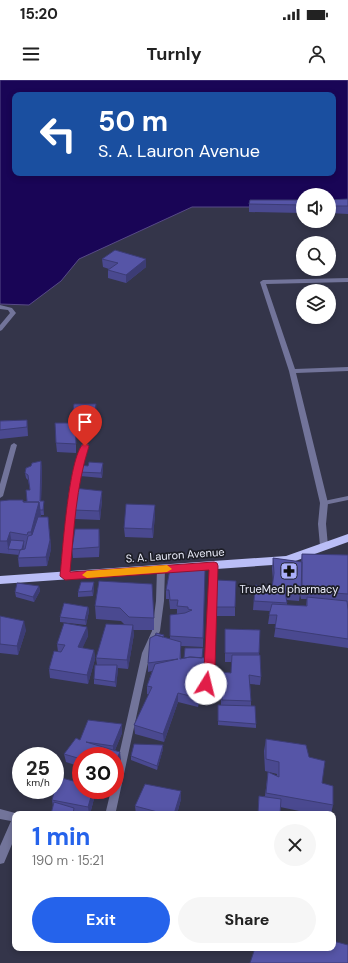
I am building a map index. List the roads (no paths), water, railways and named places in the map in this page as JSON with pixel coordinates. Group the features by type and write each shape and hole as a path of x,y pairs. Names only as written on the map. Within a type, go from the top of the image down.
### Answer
{"highway":[{"name":"S. A. Lauron Avenue","path":"0,580 287,560 348,538"}],"street":[{"path":"324,546 322,524 324,503 292,371 263,282 348,280"},
{"path":"292,371 348,369"},
{"path":"65,576 73,492 77,471 85,446"},
{"path":"204,700 209,669 214,566"},
{"path":"0,814 12,816"},
{"path":"0,859 12,831"}],"lane":[{"path":"0,307 10,309 14,313 0,329"},
{"path":"0,496 14,445"},
{"path":"324,503 348,498"},
{"path":"111,811 146,653 156,631 160,601 161,569"}],"place":[{"name":"TrueMed pharmacy","path":"289,571"}]}
